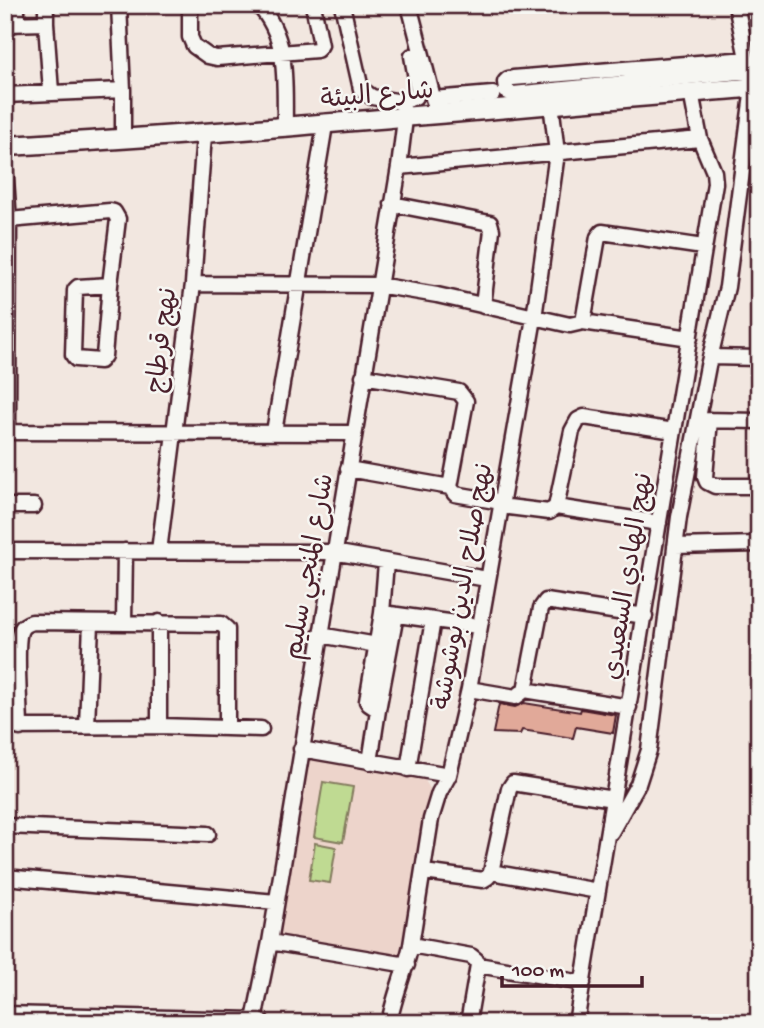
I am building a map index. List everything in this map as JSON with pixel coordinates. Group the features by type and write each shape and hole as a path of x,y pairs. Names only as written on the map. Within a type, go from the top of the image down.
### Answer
{"main road":[{"name":"شارع البيئة","path":"5,146 326,125 435,106 551,103 691,92 752,76"}],"street":[{"path":"18,5 11,24 46,23"},
{"path":"46,5 51,92"},
{"path":"119,5 123,139"},
{"path":"190,5 190,37 200,52 217,58 315,50 321,45 313,5"},
{"path":"258,5 272,23 283,51 285,127"},
{"path":"342,5 361,89 372,97 403,110 418,90 412,56"},
{"path":"409,5 435,106 493,94"},
{"path":"736,5 752,76 727,287 704,388 705,477 707,482 715,486 759,486"},
{"path":"752,76 513,94 506,91 505,86 508,79 513,78 752,76"},
{"path":"5,95 123,90"},
{"name":"نهج الهادي السعيدي","path":"576,1023 715,183 714,172 700,139 691,92"},
{"name":"نهج صلاح الدين بوشوشة","path":"389,1023 394,996 407,965 431,819 439,793 449,775 469,689 534,318 557,153 551,103"},
{"name":"شارع المنجي سليم","path":"259,1021 333,552 399,167 403,110"},
{"path":"274,432 326,125"},
{"name":"نهج قرطاج","path":"159,551 193,284 204,135"},
{"path":"399,167 700,139"},
{"path":"5,166 9,220 7,432 354,433"},
{"path":"392,205 490,223 492,230 483,306"},
{"path":"9,220 114,212 118,219 104,356 100,361 76,359 73,355 75,290 110,285"},
{"path":"583,322 598,237 603,232 703,247"},
{"path":"193,284 378,285 437,295 534,318 570,324 583,322 690,338"},
{"path":"710,357 759,358"},
{"path":"686,358 704,388"},
{"path":"363,376 459,392 464,397 450,487 455,494 549,512 556,507 572,431 578,420 584,417 675,426 704,420 759,421"},
{"path":"606,841 638,784 649,750 675,546 704,420"},
{"path":"348,469 450,487"},
{"path":"5,506 34,506"},
{"path":"556,507 659,523"},
{"path":"675,546 759,544"},
{"path":"5,551 333,552 487,579"},
{"path":"124,622 125,551"},
{"path":"370,762 389,614 386,562"},
{"path":"469,689 516,697 525,690 541,608 546,601 645,615"},
{"path":"389,614 478,626"},
{"path":"378,710 367,701 377,645 389,614"},
{"path":"408,769 433,620"},
{"path":"227,727 227,629 221,624 32,622 21,630 13,727 159,726 261,729"},
{"path":"159,622 159,726"},
{"path":"87,726 91,623"},
{"path":"320,635 377,645"},
{"path":"525,690 629,707"},
{"path":"301,749 449,775"},
{"path":"424,872 485,880 491,872 509,789 513,783 613,799"},
{"path":"5,826 208,834"},
{"path":"491,872 598,891"},
{"path":"5,877 276,902"},
{"path":"270,942 407,965"},
{"path":"411,945 471,956 476,960 478,965 468,1023"},
{"path":"478,965 583,983"},
{"path":"5,1014 68,1020 259,1021"}],"shaded area":[{"path":"306,757 424,779 432,792 398,960 276,937"}],"green space":[{"path":"323,782 353,787 343,842 314,837"},
{"path":"315,843 336,847 330,883 309,880"}],"building":[{"path":"524,703 616,715 613,733 576,727 573,738 522,730 520,734 493,733 499,704 515,707"}]}
